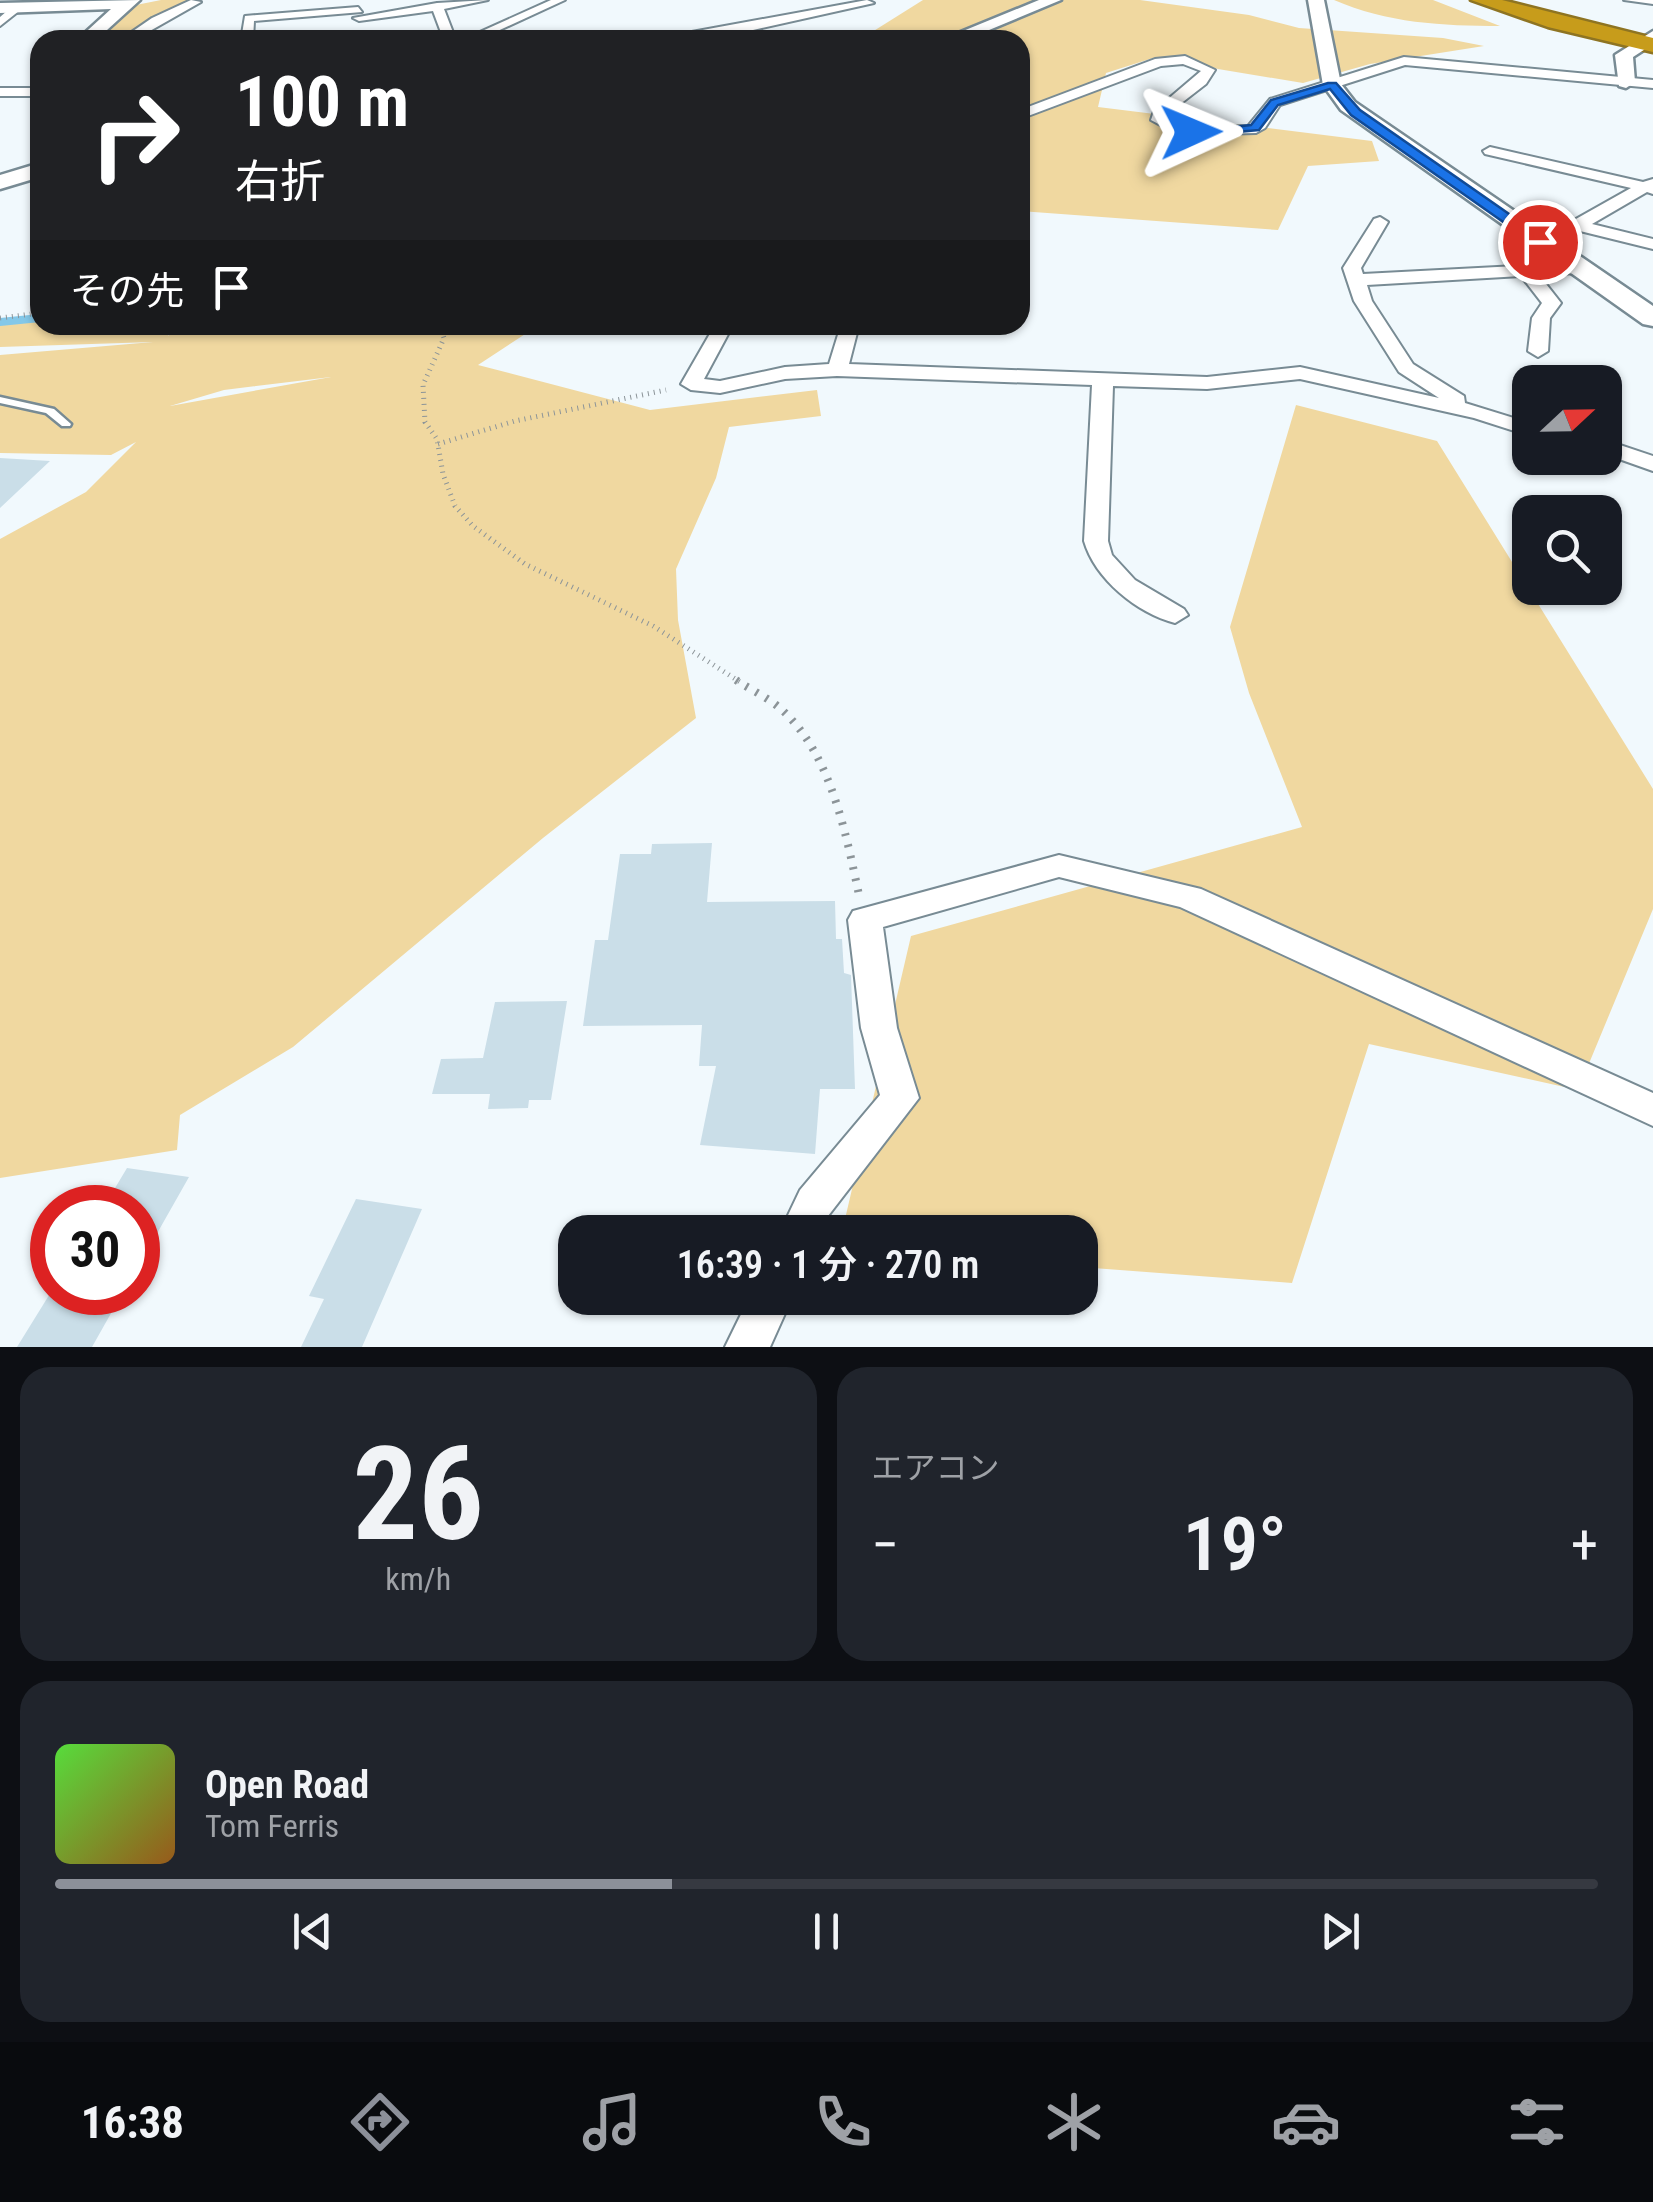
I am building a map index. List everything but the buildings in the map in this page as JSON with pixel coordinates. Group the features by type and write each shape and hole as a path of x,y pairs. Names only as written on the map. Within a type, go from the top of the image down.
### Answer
{"highway":[{"path":"1481,0 1650,40"},
{"path":"1503,0 1650,40"}],"street":[{"path":"248,30 249,18 484,0"},
{"path":"736,30 868,3 860,0"},
{"path":"976,30 1052,0"},
{"path":"1316,0 1332,85 1356,112 1653,318"},
{"path":"1629,0 1653,1"},
{"path":"0,23 9,8 130,2"},
{"path":"98,30 130,2"},
{"path":"141,30 196,2"},
{"path":"468,2 481,30"},
{"path":"492,30 551,2"},
{"path":"437,6 446,30"},
{"path":"1626,82 1624,55 1650,40"},
{"path":"1030,111 1174,60 1209,70 1159,114 1160,123 1180,131 1250,130 1260,125 1274,102 1404,61 1653,84"},
{"path":"0,92 30,92"},
{"path":"1490,150 1650,187"},
{"path":"0,182 30,173"},
{"path":"1540,242 1650,187"},
{"path":"1380,222 1352,268 1363,301 1406,368 1480,414"},
{"path":"1578,224 1653,244"},
{"path":"1358,280 1577,268"},
{"path":"1527,272 1552,303 1542,318 1538,351"},
{"path":"719,335 692,384 720,387 785,373 836,370 1207,382 1300,373 1512,424"},
{"path":"836,370 847,335"},
{"path":"1103,377 1096,540 1100,560 1117,578 1175,615"},
{"path":"1622,453 1653,464"},
{"path":"808,1215 900,1098 879,1028 864,920 1059,866 1189,897 1653,1110"},
{"path":"746,1347 762,1315"}],"lane":[{"path":"0,400 50,411 66,424"}],"path":[{"path":"0,318 30,315"},
{"path":"443,335 424,385 425,422 438,444 443,474 455,506 473,526 525,564 653,626 782,710 814,748 846,835 864,920"},
{"path":"438,444 515,421 692,384"}],"shaded area":[{"path":"196,0 138,30 110,30 136,5"},
{"path":"923,0 1140,0 1249,15 1299,28 1443,38 1484,46 1370,64 1303,83 1218,69 1182,58 1153,58 1106,73 1098,107 1372,141 1379,161 1308,166 1278,230 1030,212 1030,30 875,30"},
{"path":"1334,0 1433,0 1500,26 1415,22 1374,14"},
{"path":"30,320 30,335 524,335 478,365 650,410 817,390 821,416 729,427 716,478 676,569 678,620 696,718 543,838 293,1047 180,1115 177,1150 0,1178 0,539 86,492 136,442 111,455 0,453 0,355 153,342 0,347 0,324","holes":["331,377 170,406 224,390"]},
{"path":"1296,405 1437,441 1512,562 1512,605 1539,605 1653,789 1653,909 1578,1090 1369,1044 1292,1283 1098,1268 1098,1215 846,1215 911,936 1302,827 1249,693 1230,627"}],"waterway":[{"path":"0,322 30,319"}],"route":[{"path":"1191,132 1255,128 1274,102 1332,85 1342,101 1356,112 1540,242"}]}
